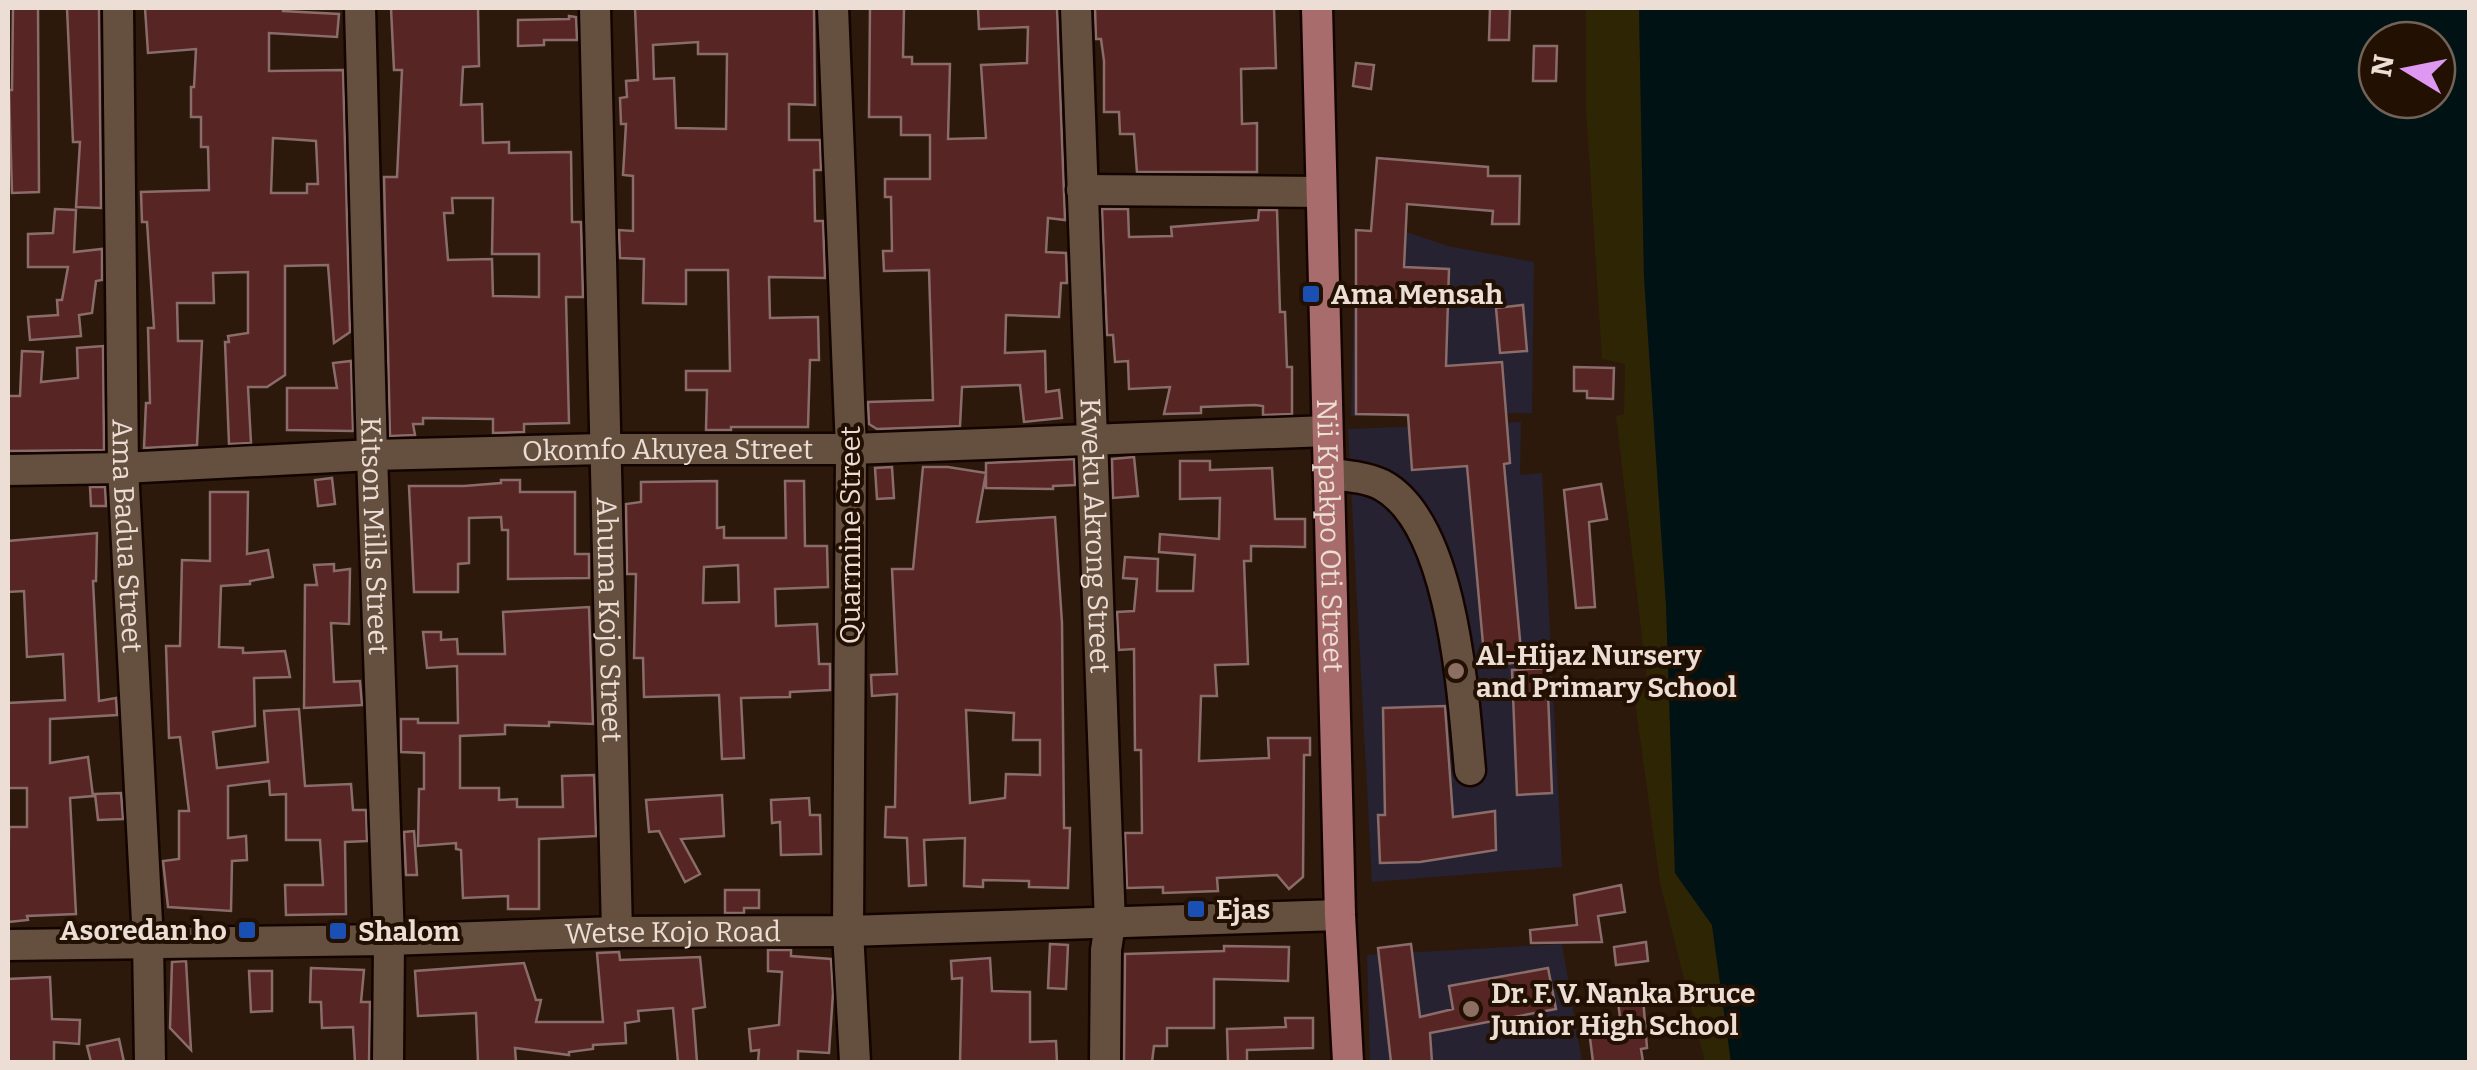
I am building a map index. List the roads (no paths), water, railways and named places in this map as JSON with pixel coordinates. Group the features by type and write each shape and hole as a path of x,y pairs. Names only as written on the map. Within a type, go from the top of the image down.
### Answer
{"main road":[{"name":"Nii Kpakpo Oti Street","path":"1316,8 1340,915 1348,1062"}],"street":[{"name":"Ama Badua Street","path":"118,8 123,468 148,942 150,1062"},
{"name":"Kitson Mills Street","path":"360,8 389,940 388,1062"},
{"name":"Ahuma Kojo Street","path":"595,8 617,932"},
{"name":"Quarmine Street","path":"833,8 851,448 848,931 855,1062"},
{"name":"Kweku Akrong Street","path":"1076,8 1110,924 1104,1062"},
{"path":"1082,190 1321,192"},
{"name":"Okomfo Akuyea Street","path":"8,470 123,468 372,454 851,448 1327,431"},
{"path":"1329,474 1383,486 1408,509 1437,563 1458,640 1470,770"},
{"name":"Wetse Kojo Road","path":"8,945 848,931 1340,915"}],"place":[{"name":"Ama Mensah","path":"1311,294"},
{"name":"Al-Hijaz Nursery and Primary School","path":"1456,671"},
{"name":"Ejas","path":"1196,909"},
{"name":"Asoredan ho","path":"247,930"},
{"name":"Shalom","path":"338,931"},
{"name":"Dr. F. V. Nanka Bruce Junior High School","path":"1471,1009"}]}
